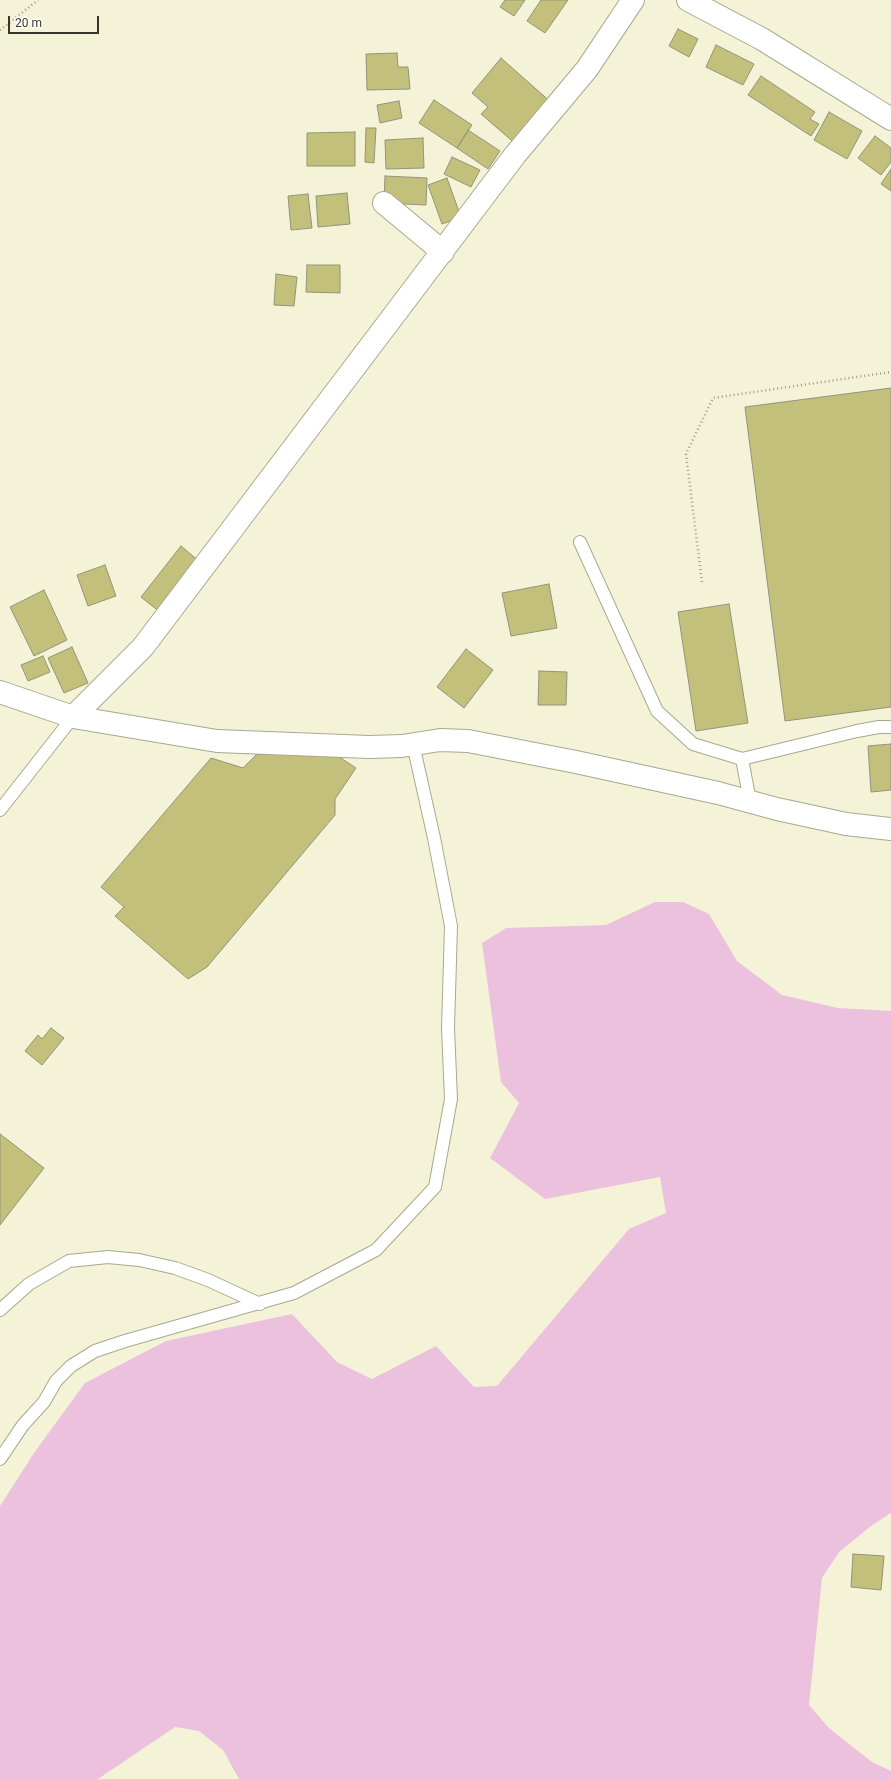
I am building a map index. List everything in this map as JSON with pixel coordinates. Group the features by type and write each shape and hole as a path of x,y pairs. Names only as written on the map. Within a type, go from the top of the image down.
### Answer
{"street":[{"path":"73,717 143,647 515,155 587,70 633,0"},
{"path":"688,0 762,39 891,119"},
{"path":"384,203 443,252"},
{"path":"0,692 73,717 217,741 347,746 402,746 440,740 468,742 576,762 846,824 891,829"}],"lane":[{"path":"580,542 657,712 693,744 742,759 856,731 879,727 891,727"},
{"path":"0,810 73,717"},
{"path":"0,1460 23,1425 44,1402 56,1381 71,1366 95,1351 172,1327 260,1304 294,1293 376,1250 435,1187 451,1099 448,1028 451,926 434,838 413,744"},
{"path":"742,759 750,801"},
{"path":"0,1310 29,1284 69,1261 108,1257 139,1260 175,1268 208,1280 260,1304"}],"path":[{"path":"0,30 38,0"},
{"path":"702,582 686,454 713,398 891,372"}],"shaded area":[{"path":"655,902 683,902 709,914 737,961 782,995 838,1008 891,1011 891,1513 871,1526 839,1552 822,1578 809,1705 829,1728 872,1762 891,1771 891,1779 239,1779 223,1750 199,1731 175,1727 98,1779 0,1779 0,1506 34,1453 85,1383 166,1341 292,1314 337,1362 372,1379 436,1346 474,1387 497,1386 629,1229 666,1213 660,1177 545,1199 490,1158 519,1103 501,1082 482,943 506,928 606,925"}],"building":[{"path":"505,0 525,0 514,16 500,7"},
{"path":"541,0 568,0 545,33 527,21"},
{"path":"678,29 698,39 689,57 669,46"},
{"path":"716,45 754,64 743,85 706,67"},
{"path":"397,53 398,67 408,67 410,89 367,90 366,54"},
{"path":"501,58 553,104 518,146 481,114 488,107 472,93"},
{"path":"761,76 815,112 810,119 819,124 811,136 748,95"},
{"path":"434,100 472,125 457,148 419,123"},
{"path":"399,101 402,118 380,123 377,105"},
{"path":"829,112 862,131 847,159 814,140"},
{"path":"366,128 376,128 374,163 365,162"},
{"path":"468,130 500,151 488,169 457,148"},
{"path":"355,132 355,166 307,166 307,133"},
{"path":"875,136 891,148 891,162 881,175 858,158"},
{"path":"423,138 424,168 386,169 385,140"},
{"path":"452,157 480,170 471,187 444,174"},
{"path":"891,169 891,191 881,184"},
{"path":"385,176 427,178 426,205 384,203"},
{"path":"447,178 461,217 442,224 428,185"},
{"path":"347,193 350,224 318,227 316,196"},
{"path":"308,194 312,228 291,230 288,196"},
{"path":"307,265 340,265 340,293 306,292"},
{"path":"276,274 297,277 294,306 274,305"},
{"path":"891,388 891,707 785,721 745,407"},
{"path":"181,546 200,562 161,613 141,597"},
{"path":"105,565 116,596 88,606 77,575"},
{"path":"549,584 557,628 511,636 502,593"},
{"path":"44,590 67,640 34,656 10,607"},
{"path":"729,604 748,723 696,731 678,612"},
{"path":"72,647 88,683 64,693 48,658"},
{"path":"466,649 493,670 464,708 437,687"},
{"path":"43,656 50,672 28,681 21,665"},
{"path":"539,671 567,672 566,705 538,705"},
{"path":"891,744 891,790 871,792 868,746"},
{"path":"330,751 356,768 335,799 335,815 207,967 188,979 115,916 124,907 101,887 211,758 243,768 257,754"},
{"path":"51,1028 64,1038 42,1065 25,1051 38,1035 42,1039"},
{"path":"0,1134 44,1168 0,1225"},
{"path":"853,1554 884,1556 881,1590 851,1587"}]}
